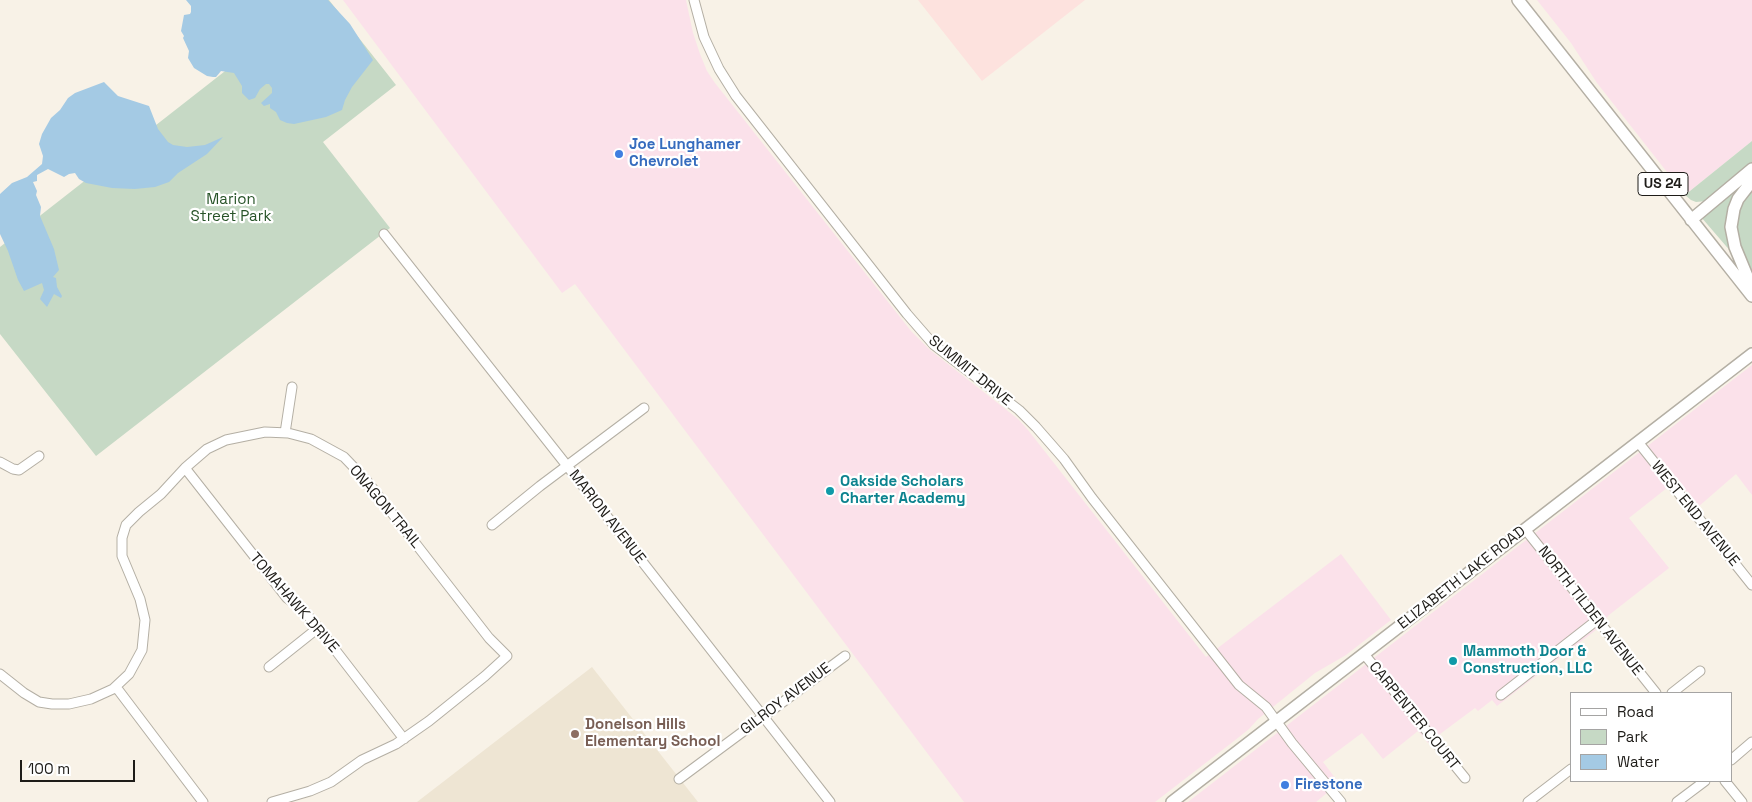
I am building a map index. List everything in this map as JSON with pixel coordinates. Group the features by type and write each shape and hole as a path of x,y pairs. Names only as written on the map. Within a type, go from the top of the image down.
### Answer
{"main road":[{"name":"US 24","path":"1518,0 1752,296"},
{"path":"1691,220 1752,170"},
{"path":"1752,181 1738,199 1734,209 1732,227 1735,247 1752,288"},
{"name":"ELIZABETH LAKE ROAD","path":"1172,802 1752,354"}],"street":[{"name":"SUMMIT DRIVE","path":"694,0 704,37 719,69 736,96 907,314 934,345 1019,410 1036,427 1064,459 1092,498 1239,685 1266,707 1341,802"},
{"name":"MARION AVENUE","path":"384,234 830,802"},
{"path":"285,433 292,387"},
{"path":"492,525 644,408"},
{"name":"ONAGON TRAIL","path":"0,674 24,693 40,702 52,704 69,704 91,699 116,687 129,674 142,650 145,620 140,599 128,576 122,556 122,538 126,526 207,449 226,440 265,432 285,433 311,439 344,458 373,488 489,638 507,656 471,687 404,739"},
{"name":"WEST END AVENUE","path":"1638,442 1752,585"},
{"path":"0,462 19,470 39,456"},
{"name":"TOMAHAWK DRIVE","path":"185,468 287,598 301,608 318,628 404,739"},
{"name":"NORTH TILDEN AVENUE","path":"1525,529 1655,692"},
{"path":"1501,695 1597,620"},
{"path":"269,667 318,628"},
{"name":"CARPENTER COURT","path":"1364,654 1465,778"},
{"name":"GILROY AVENUE","path":"680,778 845,656"},
{"path":"1673,692 1700,672"},
{"path":"116,687 203,802"},
{"path":"272,802 310,791 331,782 362,760 404,739"},
{"path":"1732,759 1752,742"},
{"path":"1528,802 1540,798 1570,770"},
{"path":"1677,802 1704,782"},
{"path":"1726,782 1742,802"}],"shaded area":[{"path":"343,0 686,0 693,33 700,54 707,71 715,83 911,331 930,350 1018,419 1028,430 1206,657 1341,554 1391,620 1346,655 1315,673 1258,719 1249,729 1155,802 964,802 575,284 562,293"},
{"path":"918,0 1085,0 982,81"},
{"path":"1537,0 1752,0 1752,141 1685,195 1597,83 1571,43"},
{"path":"1752,365 1752,495 1736,474 1698,507 1677,480 1629,518 1669,568 1609,615 1596,630 1497,706 1492,700 1478,711 1475,708 1428,743 1418,731 1383,759 1362,733 1323,762 1339,783 1316,802 1188,802"},
{"name":"Donelson Hills Elementary School","path":"592,667 698,802 417,802"}],"green space":[{"name":"Marion Street Park","path":"316,0 329,0 396,85 323,142 390,228 96,456 0,334 0,247"},
{"path":"1752,141 1752,166 1707,201 1696,202 1685,195"},
{"path":"1752,174 1740,188 1732,253 1701,217"},
{"path":"1752,186 1752,272 1739,253 1735,221 1746,192"}],"water":[{"path":"186,0 328,0 350,24 373,60 352,87 342,110 326,117 294,124 287,123 280,120 276,112 270,108 270,104 264,106 261,103 272,93 272,88 269,84 260,89 255,98 249,100 242,93 242,86 234,73 221,71 216,77 213,77 207,76 194,68 188,58 189,51 181,31 184,15 191,12 191,6"},
{"path":"104,82 118,96 149,106 158,129 168,142 173,145 187,147 205,145 223,137 207,154 178,173 169,182 155,187 135,189 112,188 86,183 79,179 75,173 64,177 48,169 37,175 37,181 33,182 41,207 40,216 54,249 59,270 53,277 56,278 57,287 62,296 61,298 54,294 47,307 40,299 44,290 42,283 24,291 18,280 0,234 0,194 12,183 27,177 42,164 43,156 39,144 42,134 51,118 60,110 68,98 75,93"}],"place":[{"name":"Joe Lunghamer Chevrolet","path":"619,154"},
{"name":"Oakside Scholars Charter Academy","path":"830,491"},
{"name":"Mammoth Door & Construction, LLC","path":"1453,661"},
{"name":"Donelson Hills Elementary School","path":"575,734"},
{"name":"Firestone","path":"1285,785"}]}
